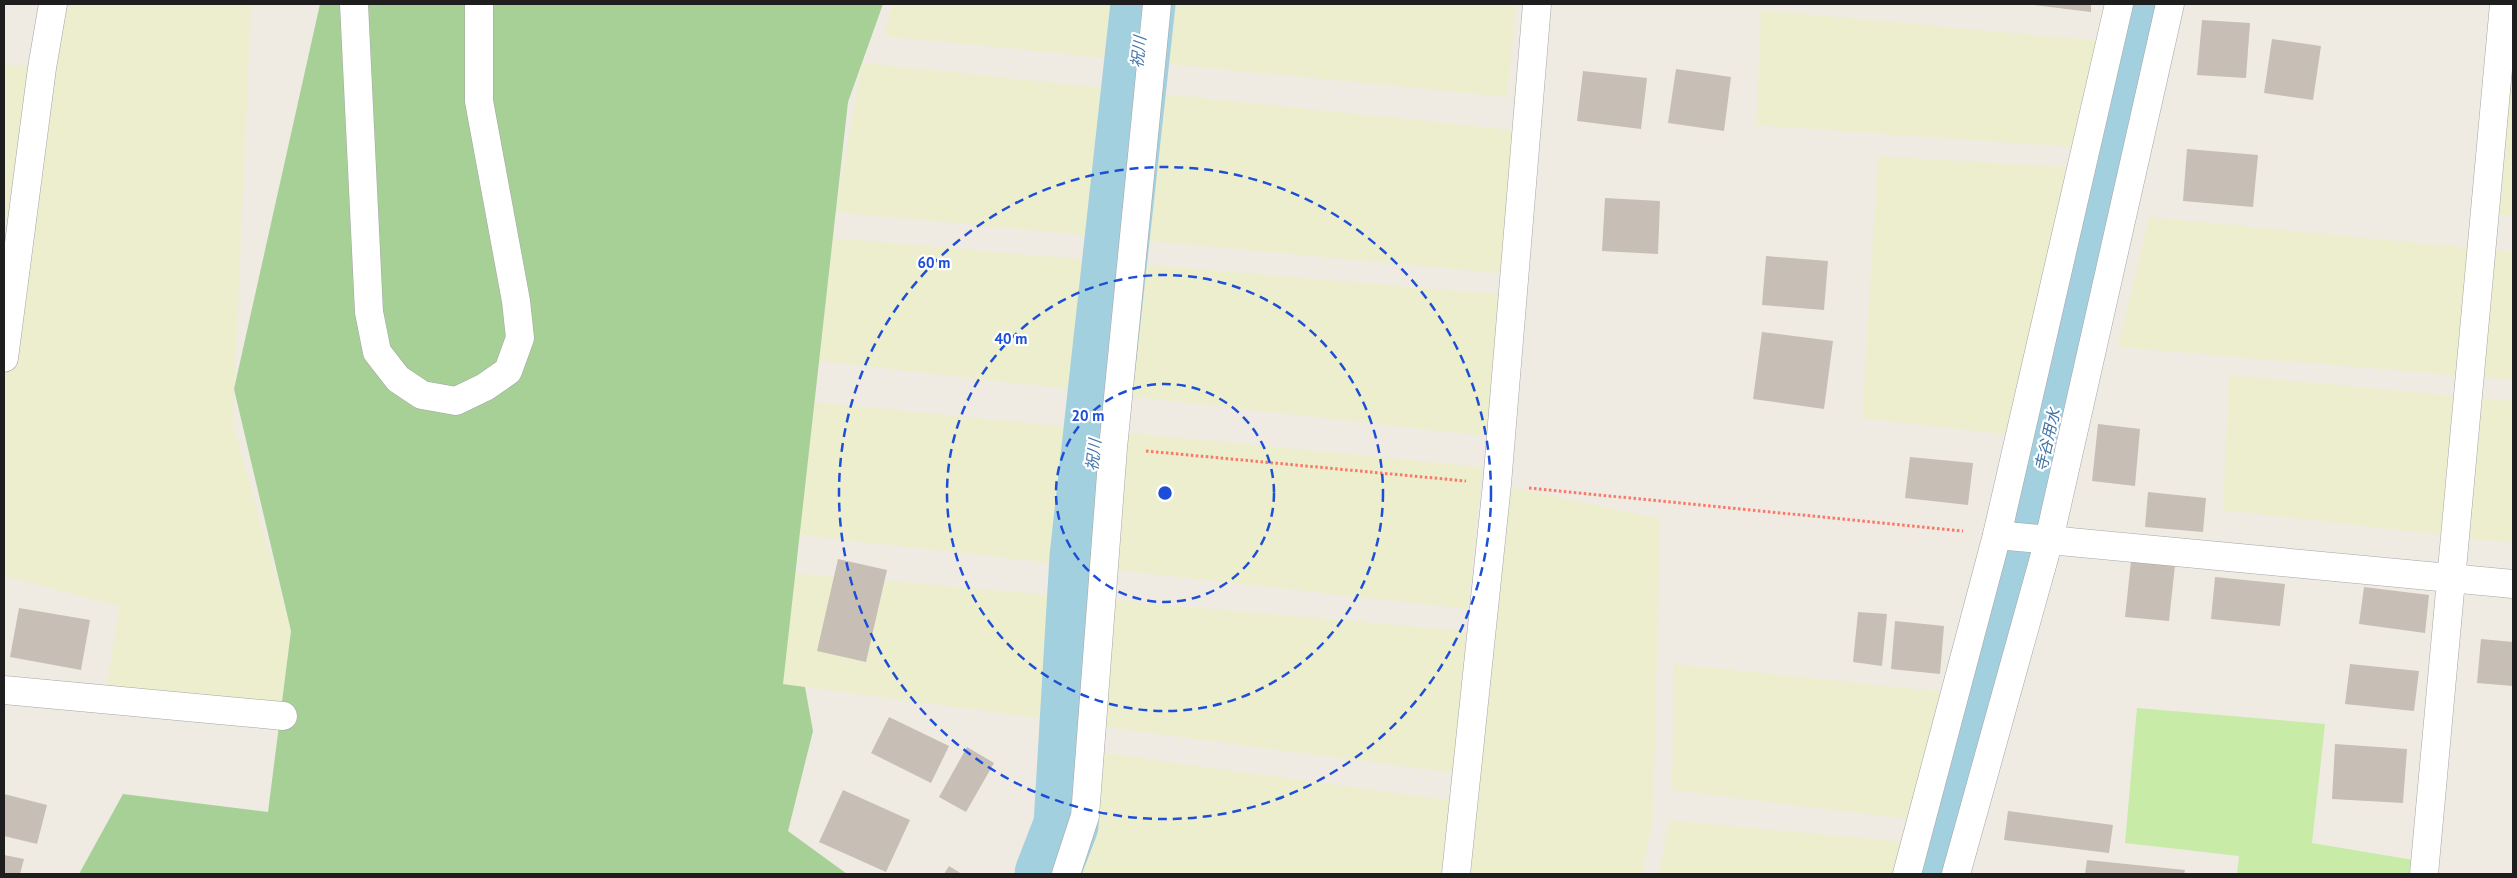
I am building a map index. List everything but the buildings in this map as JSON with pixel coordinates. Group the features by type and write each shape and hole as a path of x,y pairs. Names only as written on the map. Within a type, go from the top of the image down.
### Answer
{"street":[{"path":"4,358 14,209 54,4"},
{"path":"354,4 369,312 377,352 398,379 422,395 456,401 485,388 508,371 520,338 516,301 493,187 479,101 479,4"},
{"path":"1066,874 1085,816 1113,448 1157,4"},
{"path":"1456,874 1496,484 1537,4"},
{"path":"1908,874 1999,535 2120,4"},
{"path":"1956,874 2048,540 2170,4"},
{"path":"2424,874 2504,4"},
{"path":"1999,535 2513,584"},
{"path":"4,690 283,716"}],"path":[{"path":"1113,448 1496,484 1999,535"}],"green space":[{"path":"53,4 251,4 233,424 291,631 283,716 106,693 119,606 4,576 4,64 42,68"},
{"path":"320,4 883,4 848,102 783,684 805,687 813,731 788,831 847,874 79,874 123,794 268,812 291,631 234,389"},
{"path":"892,4 1516,4 1507,97 884,36"},
{"path":"1761,10 2111,42 2086,148 1756,125"},
{"path":"862,63 1522,131 1508,274 835,212"},
{"path":"2498,66 2513,68 2513,216 2485,214"},
{"path":"1878,156 2082,168 2020,436 1862,418"},
{"path":"2149,217 2513,252 2513,380 2118,347"},
{"path":"832,238 1507,295 1492,437 819,361"},
{"path":"2229,375 2513,401 2513,543 2223,510"},
{"path":"814,402 1482,467 1468,609 799,535"},
{"path":"1497,484 1660,519 1653,819 1642,874 1456,874"},
{"path":"795,573 1467,631 1453,773 783,684"},
{"path":"1674,664 1955,693 1922,821 1672,790"},
{"path":"2137,708 2325,724 2312,843 2425,862 2424,874 2237,874 2239,856 2125,843"},
{"path":"1090,751 1455,801 1448,874 1063,874"},
{"path":"1668,820 1916,843 1903,874 1660,874"}],"waterway":[{"name":"祝川","path":"1047,874 1066,825 1082,557 1143,4"},
{"name":"寺谷用水","path":"1935,874 2028,522 2147,4"}]}
